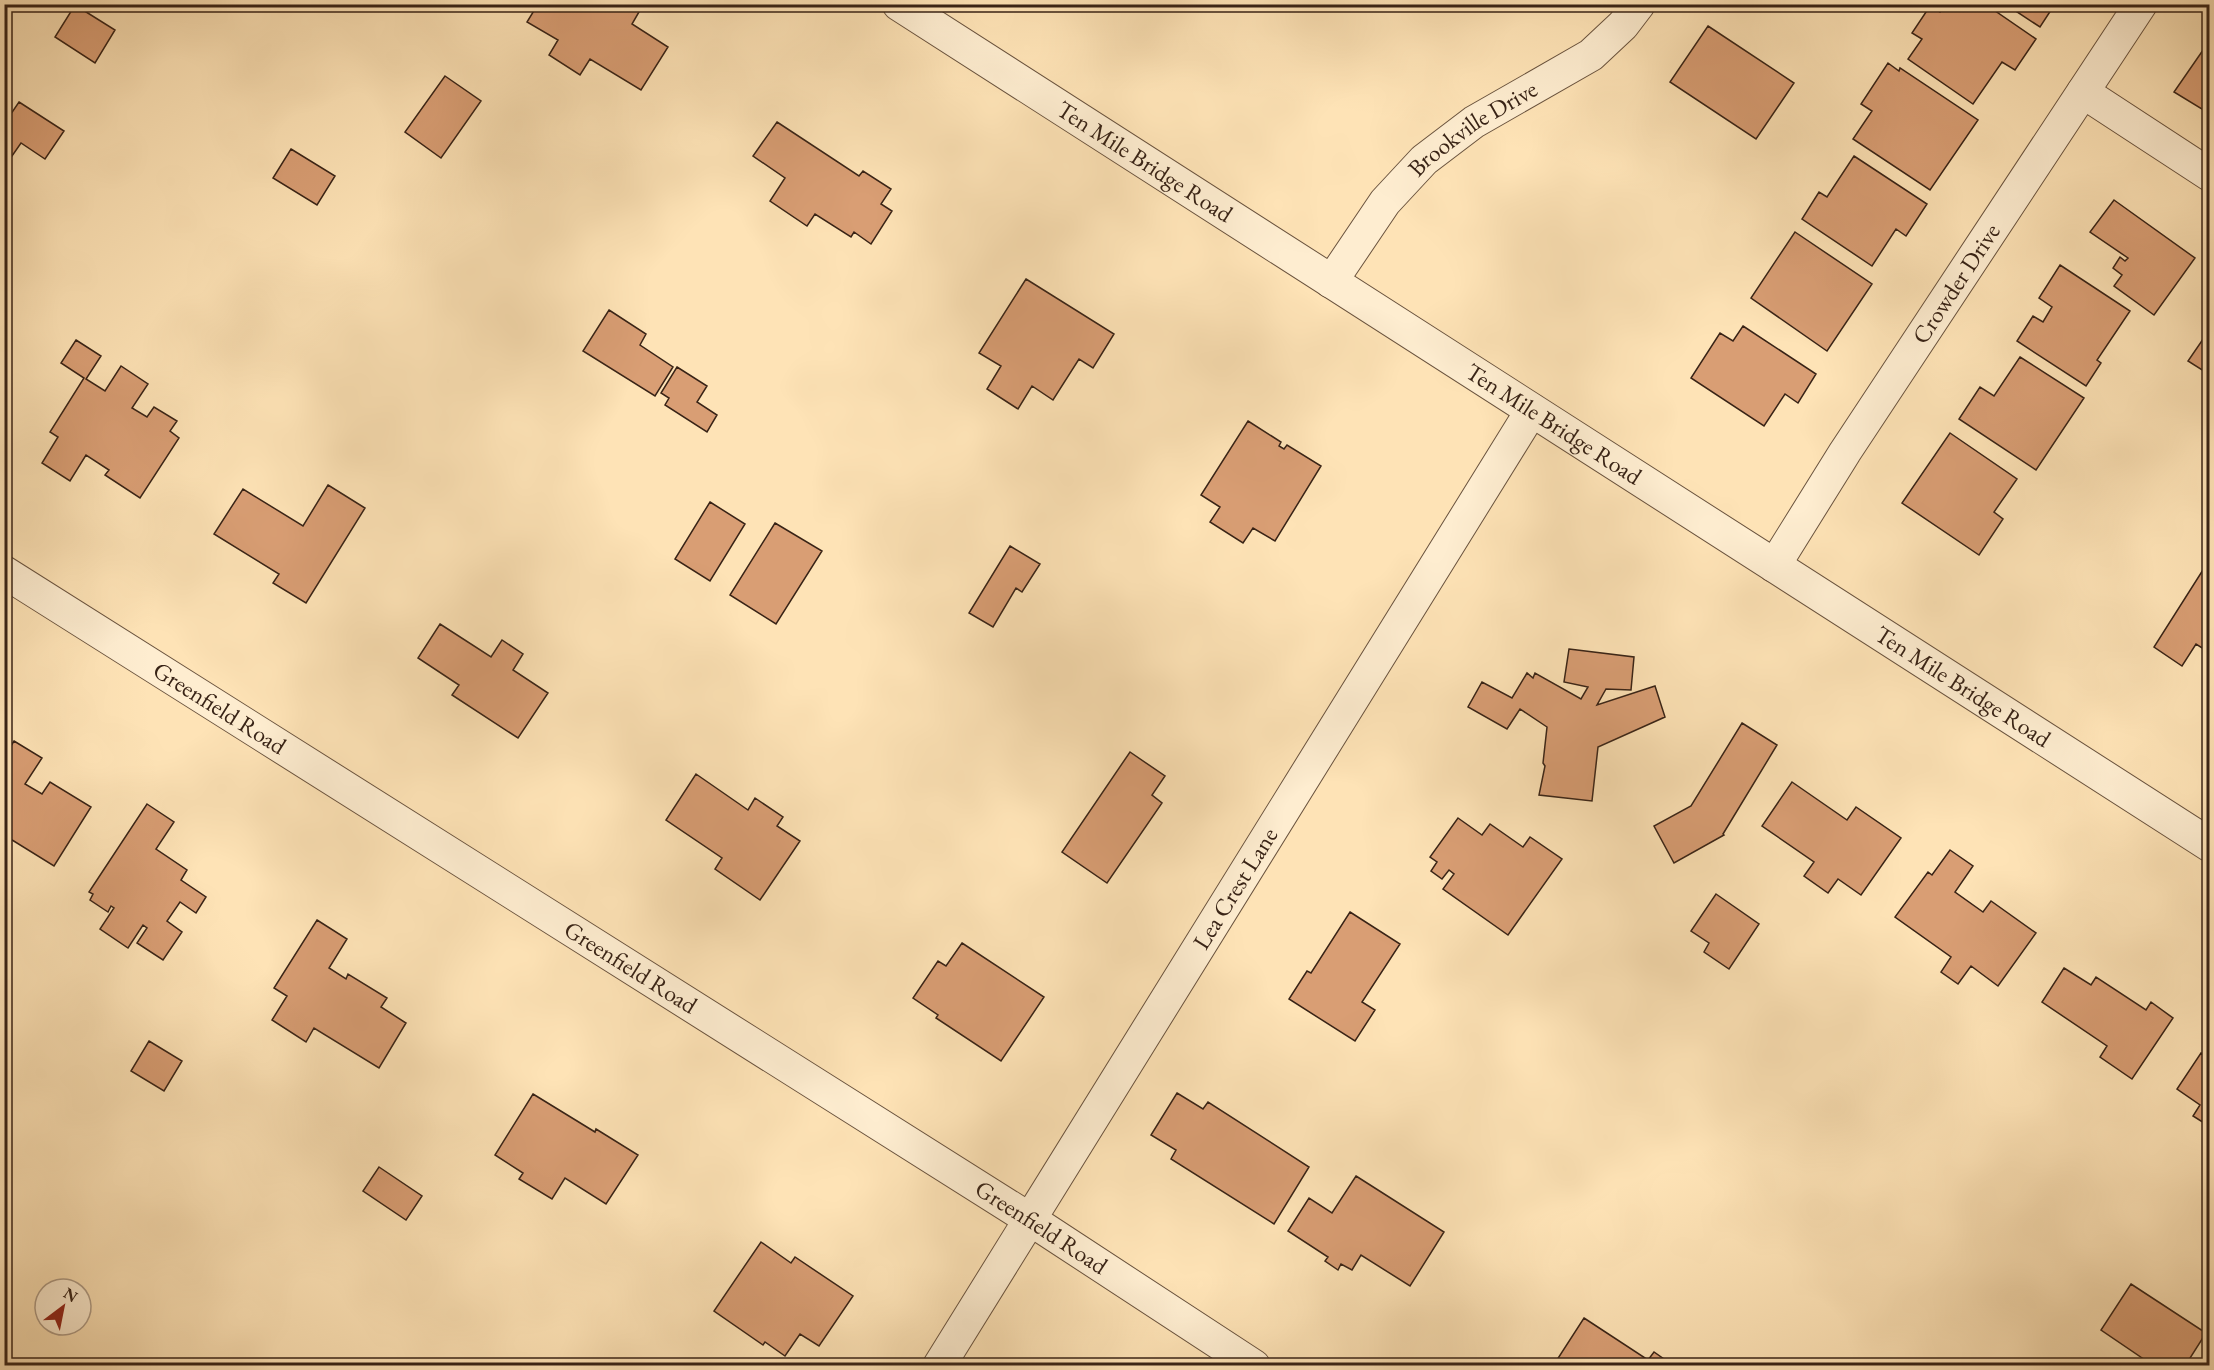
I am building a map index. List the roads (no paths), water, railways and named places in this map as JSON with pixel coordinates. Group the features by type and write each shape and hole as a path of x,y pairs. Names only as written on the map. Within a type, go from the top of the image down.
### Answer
{"street":[{"name":"Ten Mile Bridge Road","path":"899,4 2210,845"},
{"name":"Brookville Drive","path":"1331,282 1385,202 1424,160 1474,122 1591,55 1623,25 1639,4"},
{"name":"Crowder Drive","path":"1774,566 1845,452 2141,4"},
{"path":"2084,92 2210,175"},
{"name":"Lea Crest Lane","path":"939,1365 1532,410"},
{"name":"Greenfield Road","path":"4,572 1031,1220 1254,1365"}]}
